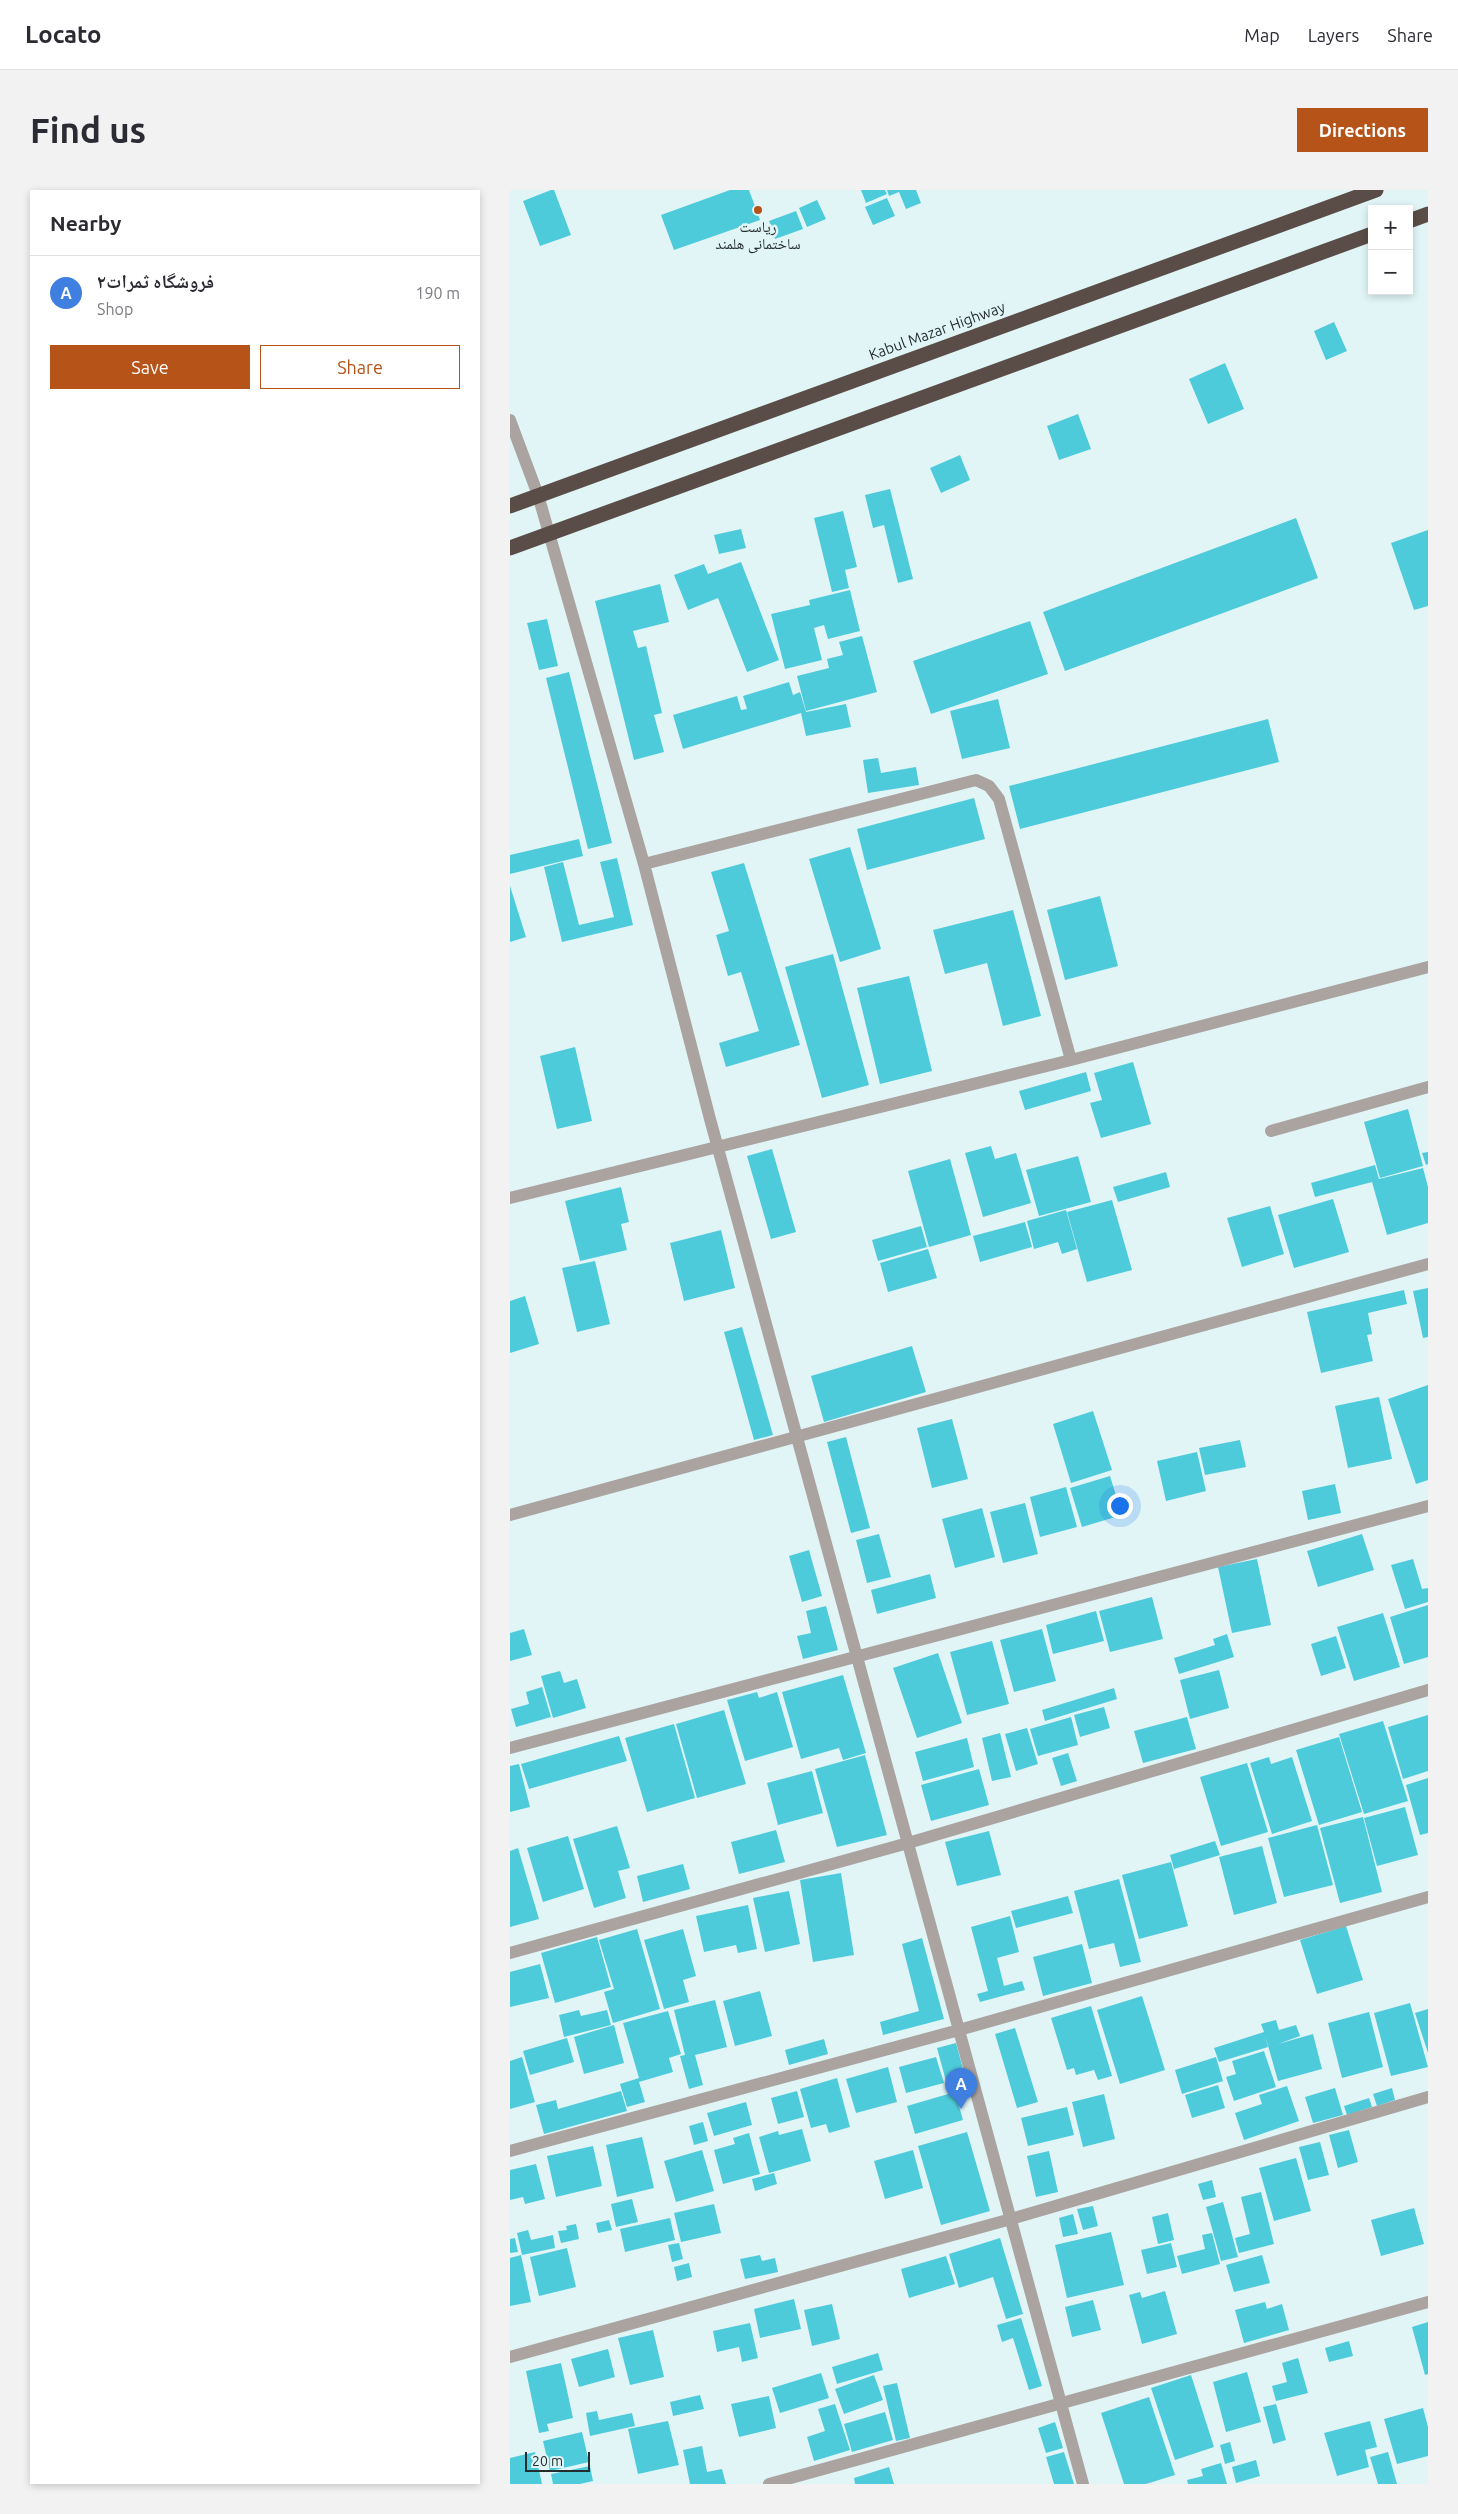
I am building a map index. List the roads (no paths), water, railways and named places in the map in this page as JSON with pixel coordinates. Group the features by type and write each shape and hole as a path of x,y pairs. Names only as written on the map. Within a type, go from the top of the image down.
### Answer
{"highway":[{"name":"Kabul Mazar Highway","path":"510,506 1376,190"},
{"path":"1413,220 1428,214"},
{"path":"510,548 1368,235"}],"street":[{"path":"510,420 538,495 644,864 718,1148 1083,2484"},
{"path":"644,864 976,780 989,786 999,799 1071,1060"},
{"path":"510,1198 1071,1060 1428,967"},
{"path":"1271,1131 1428,1087"},
{"path":"510,1515 798,1438 1428,1264"},
{"path":"510,1748 1428,1506"},
{"path":"510,1953 908,1843 1428,1690"},
{"path":"510,2151 959,2030 1428,1896"},
{"path":"510,2357 1011,2219 1428,2097"},
{"path":"769,2484 1428,2302"}],"place":[{"name":"ریاست ساختمانی هلمند","path":"758,210"},
{"name":"فروشگاه ثمرات٢","path":"961,2109"}]}
